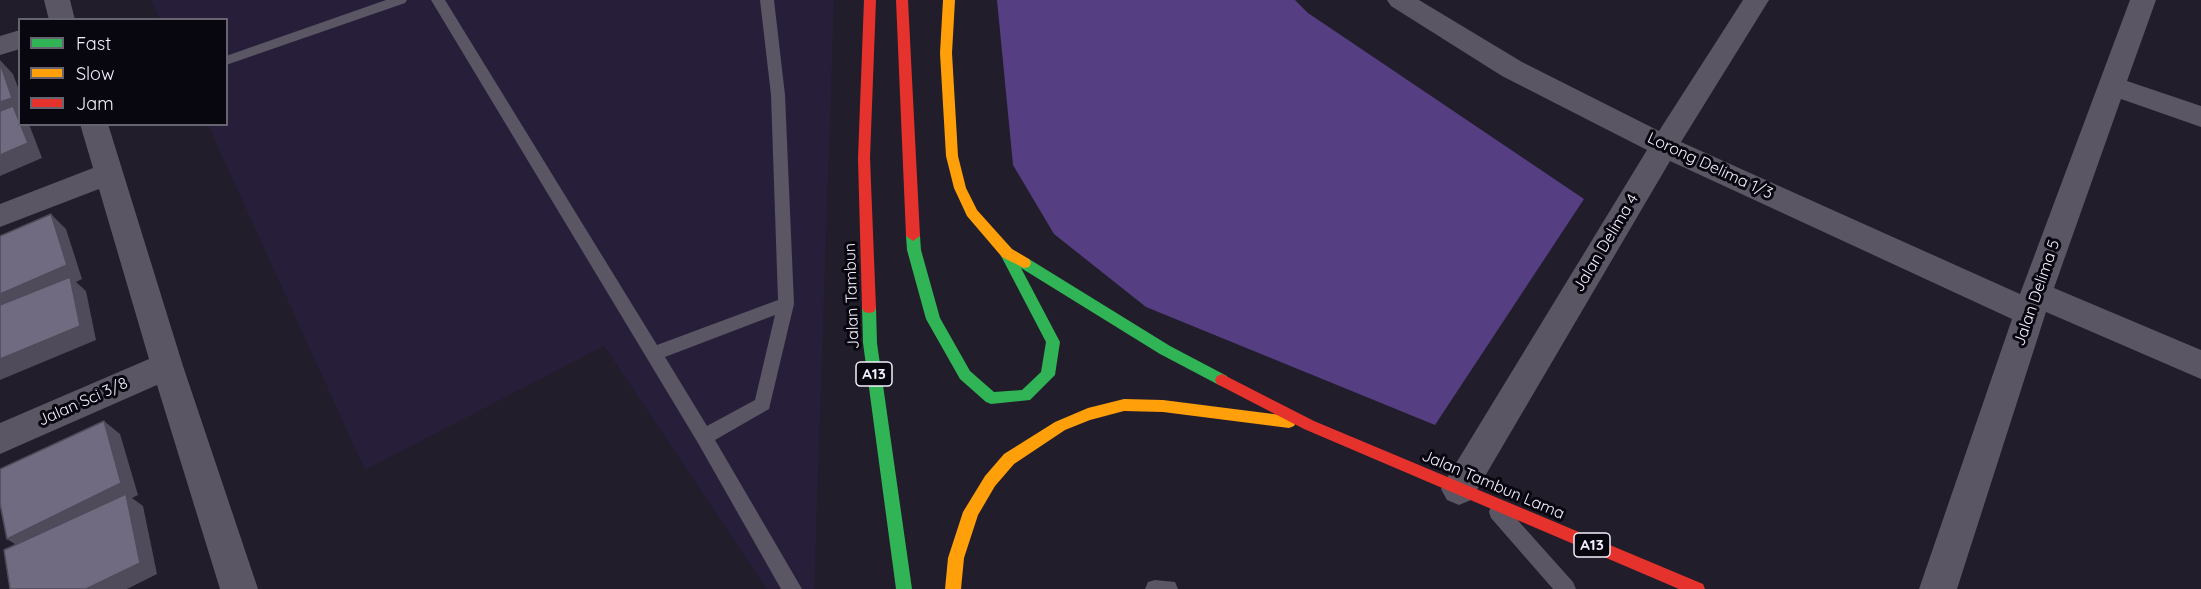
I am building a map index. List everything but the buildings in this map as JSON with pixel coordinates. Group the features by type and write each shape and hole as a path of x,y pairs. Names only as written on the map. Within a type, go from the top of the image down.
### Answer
{"main road":[{"name":"Jalan Tambun","path":"870,0 864,158 870,344 904,589"},
{"path":"902,0 914,250 933,319 965,375 991,398 1025,396 1048,375 1053,342 1006,253 972,213 960,188 952,156 946,53 949,0"},
{"path":"1006,253 1166,350 1309,425"},
{"path":"953,589 956,558 971,512 990,481 1009,459 1035,440 1060,426 1088,414 1124,405 1163,406 1309,425"},
{"name":"Jalan Tambun Lama","path":"1309,425 1697,589"}],"street":[{"path":"57,0 62,18"},
{"name":"Lorong Delima 1/3","path":"1400,0 1512,69 1664,146 2033,303 2201,365"},
{"name":"Jalan Delima 4","path":"1473,495 1664,146 1756,0"},
{"name":"Jalan Delima 5","path":"1938,589 2033,303 2143,0"},
{"path":"0,46 18,40"},
{"path":"2111,85 2201,117"},
{"path":"95,126 232,587"},
{"path":"0,216 109,173"},
{"name":"Jalan Sci 3/8","path":"0,439 167,366"}],"lane":[{"path":"228,61 400,0"},
{"path":"438,0 704,437 792,589"},
{"path":"704,437 763,404 786,304 778,95 767,0"},
{"path":"654,354 786,304"},
{"path":"1473,495 1566,589"},
{"path":"1155,589 1168,589"}],"shaded area":[{"path":"151,0 834,0 814,589 767,589 604,346 365,470 208,126 228,126 228,18 160,18"},
{"path":"997,0 1295,0 1308,13 1584,199 1435,425 1146,307 1054,234 1013,165"}],"traffic: fast":[{"path":"913,236 914,250 933,319 965,375 991,398 1025,396 1048,375 1053,342 1007,254"},
{"path":"1024,263 1165,350 1222,380"},
{"path":"869,308 870,343 904,589"}],"traffic: slow":[{"path":"949,0 946,53 952,156 960,188 972,213 1007,253 1024,263"},
{"path":"953,589 956,558 971,512 990,481 1009,459 1060,426 1088,414 1124,405 1163,406 1289,422"}],"traffic: jam":[{"path":"869,308 864,158 870,0"},
{"path":"902,0 913,236"},
{"path":"1222,380 1309,425 1697,589"}]}
